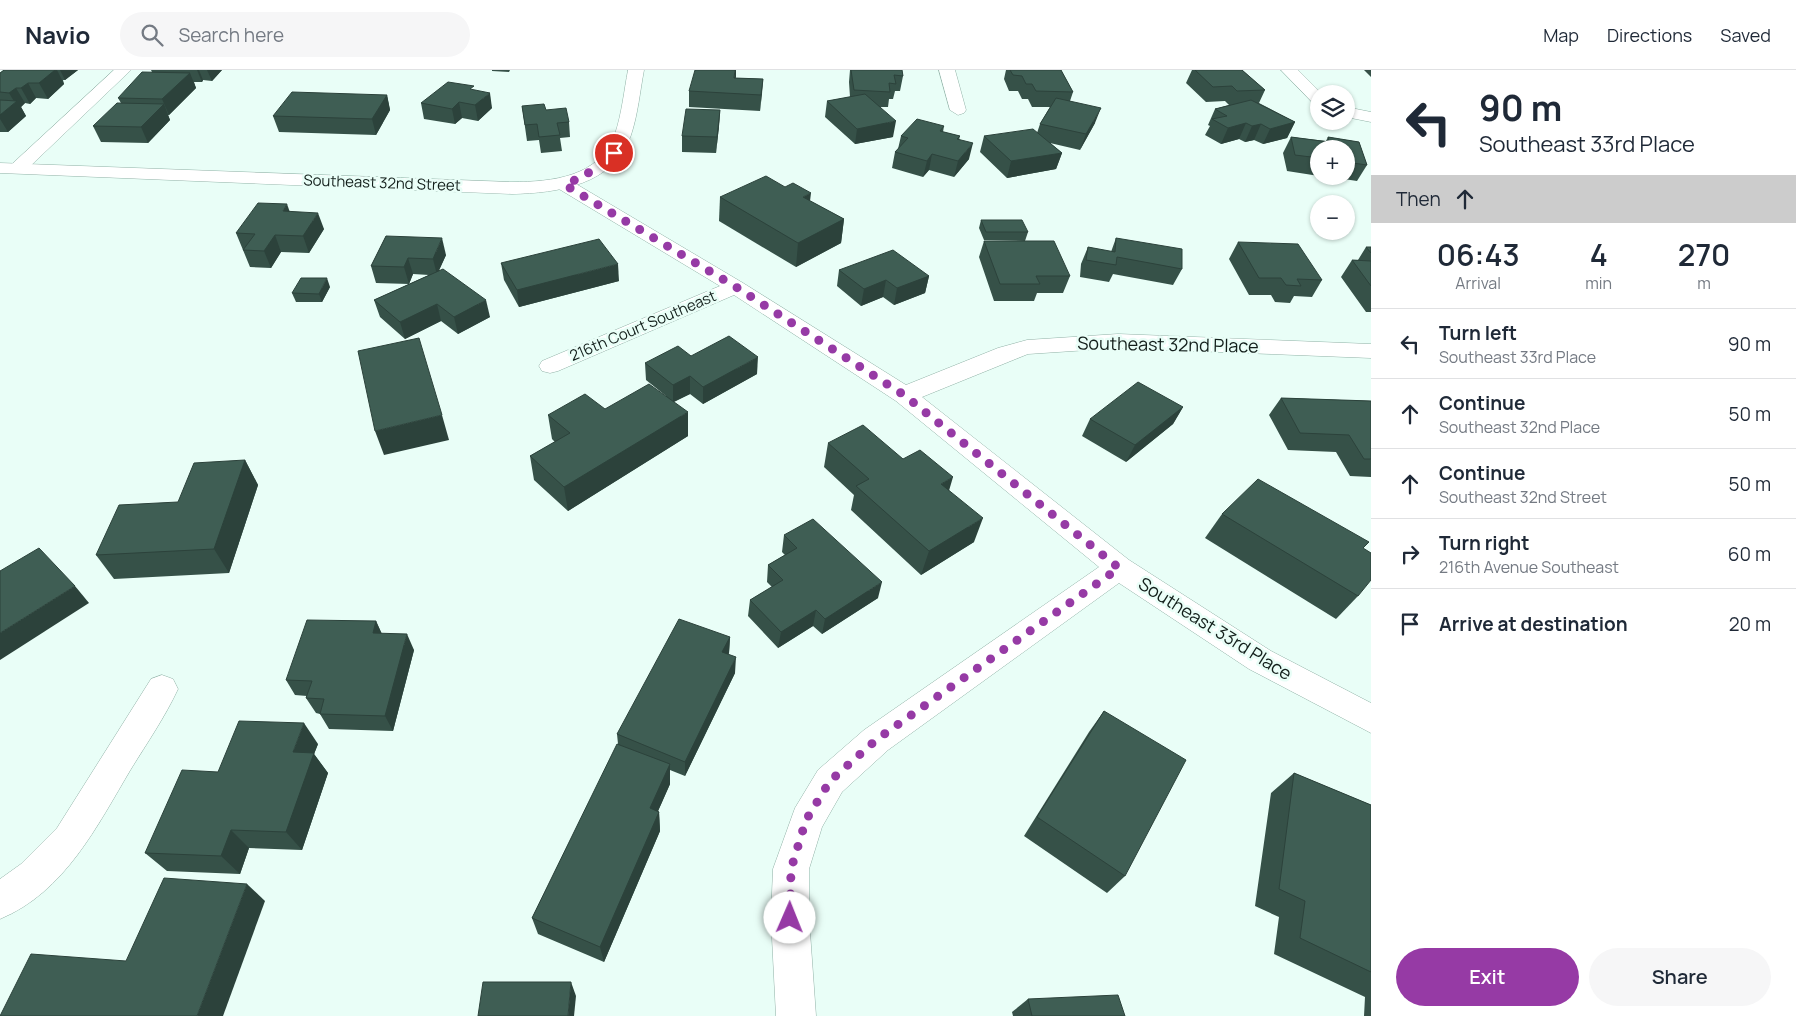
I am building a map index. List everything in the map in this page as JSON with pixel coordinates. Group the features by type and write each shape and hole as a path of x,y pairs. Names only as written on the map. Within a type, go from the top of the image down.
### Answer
{"street":[{"path":"8,168 123,70"},
{"name":"Southeast 32nd Street","path":"8,168 512,188 565,185 586,175 604,163 614,153 621,140 636,70"},
{"path":"947,70 958,110"},
{"path":"1289,70 1310,91"},
{"path":"1355,114 1371,117"},
{"path":"565,185 736,287 904,395"},
{"name":"216th Court Southeast","path":"550,366 736,287"},
{"name":"Southeast 32nd Place","path":"904,395 1006,353 1027,347 1051,344 1118,341 1371,352"},
{"name":"Southeast 33rd Place","path":"904,395 1119,568 1260,660 1371,719"},
{"path":"796,1016 790,918 791,869 806,820 830,781 876,740 1119,568"},
{"path":"0,901 34,876 70,840 162,689"}],"building":[{"path":"4,70 55,70 39,83 28,83 9,93 0,92 0,73"},
{"path":"695,70 735,70 734,78 763,79 761,95 689,91"},
{"path":"851,70 902,70 903,76 894,75 896,84 889,83 890,92 854,90"},
{"path":"1010,70 1061,70 1073,92 1036,91 1032,84 1026,84 1022,76 1013,75"},
{"path":"1195,70 1242,70 1265,90 1237,91 1232,86 1213,87"},
{"path":"142,72 190,73 162,99 118,98"},
{"path":"448,82 474,86 470,89 490,93 475,105 459,102 452,109 421,103"},
{"path":"292,92 387,95 372,119 273,116"},
{"path":"865,94 896,121 857,129 827,101"},
{"path":"1056,98 1101,108 1086,134 1040,124"},
{"path":"0,100 17,101 0,115"},
{"path":"1251,100 1295,122 1270,129 1261,124 1252,126 1246,123 1228,128 1212,119 1227,116 1215,109"},
{"path":"117,103 164,104 141,127 93,126"},
{"path":"544,104 546,110 566,108 569,122 557,123 560,135 539,137 537,124 525,125 522,106"},
{"path":"686,109 720,110 717,137 682,136"},
{"path":"917,119 944,126 940,131 960,136 957,139 973,143 958,161 932,154 927,161 895,152 908,138 901,136"},
{"path":"1033,129 1062,153 1011,161 984,136"},
{"path":"1291,137 1314,140 1310,140 1310,157 1295,155"},
{"path":"1328,137 1347,140 1329,140"},
{"path":"1355,141 1359,142 1367,165 1355,163"},
{"path":"766,176 785,187 793,183 811,193 803,197 844,219 798,243 720,197"},
{"path":"258,203 287,204 283,211 318,213 303,236 275,235 264,251 243,250 255,234 236,233"},
{"path":"981,220 1022,220 1028,232 986,232"},
{"path":"386,236 442,238 433,259 408,258 404,267 371,266"},
{"path":"1116,238 1182,249 1182,269 1117,257 1116,265 1086,260 1088,247 1115,252"},
{"path":"599,239 618,264 517,290 501,263"},
{"path":"984,241 1054,241 1070,276 1036,276 1040,284 1000,284"},
{"path":"1238,242 1298,244 1322,280 1297,279 1301,286 1286,285 1281,278 1259,278"},
{"path":"893,250 929,276 897,288 886,280 864,289 839,270"},
{"path":"1352,260 1371,261 1371,286"},
{"path":"443,269 486,300 454,317 437,304 400,322 374,300"},
{"path":"301,278 327,278 319,294 292,293"},
{"path":"729,336 758,357 703,387 690,376 673,385 645,363 678,346 691,356"},
{"path":"419,338 442,415 375,431 358,351"},
{"path":"1138,382 1183,407 1135,445 1090,419"},
{"path":"649,384 688,412 564,487 530,456 570,433 548,415 585,394 605,409"},
{"path":"1281,398 1371,401 1371,459 1364,459 1349,435 1300,433"},
{"path":"863,425 903,459 920,450 953,477 941,484 983,518 929,551 856,486 869,479 828,443"},
{"path":"245,460 214,549 96,555 119,505 178,502 194,463"},
{"path":"1258,479 1369,542 1363,548 1371,553 1371,580 1358,596 1222,514"},
{"path":"813,519 882,582 825,619 816,610 781,632 750,600 783,580 768,565 797,548 784,535"},
{"path":"39,548 75,586 0,633 0,571"},
{"path":"679,619 730,637 722,652 736,657 685,762 617,734"},
{"path":"307,620 376,621 373,633 407,634 385,716 320,714 324,699 306,698 312,681 286,680"},
{"path":"1104,711 1186,760 1125,876 1037,817"},
{"path":"239,721 304,723 293,752 314,753 286,832 231,830 221,856 145,853 182,770 218,772"},
{"path":"617,744 670,764 650,808 659,812 600,947 532,918"},
{"path":"1294,773 1371,805 1371,972 1300,938 1305,901 1279,889"},
{"path":"164,878 247,884 197,1016 0,1016 31,954 126,961"},
{"path":"483,982 571,982 568,1016 478,1016"},
{"path":"1118,995 1125,1016 1032,1016 1028,999"}],"route":[{"path":"614,153 604,163 586,175 565,185 736,287 904,395 1119,568 876,740 830,781 806,820 791,869 790,918"}]}
